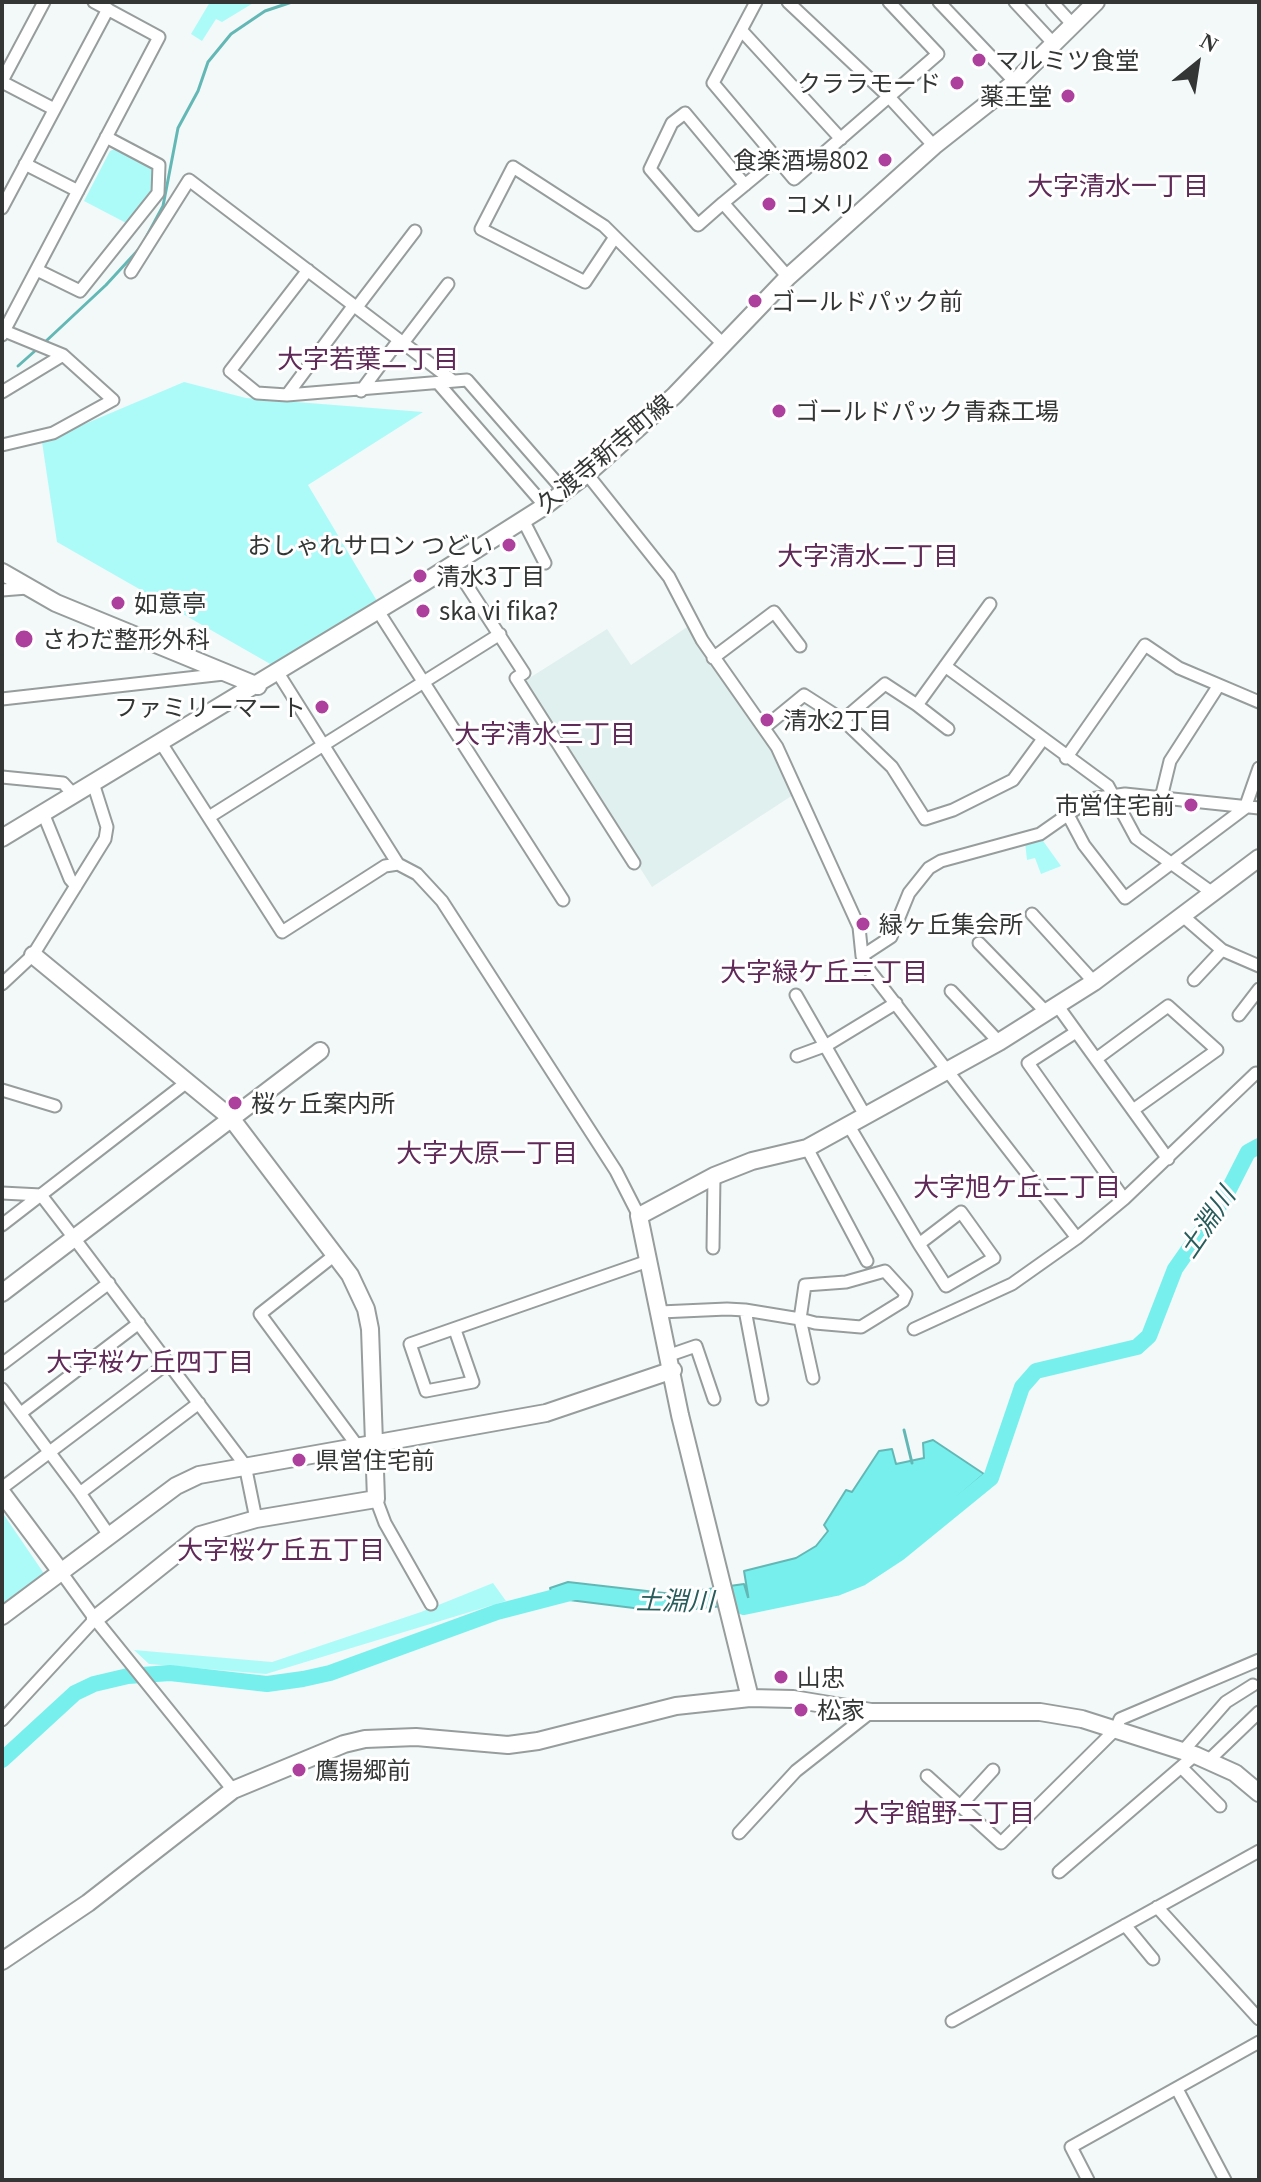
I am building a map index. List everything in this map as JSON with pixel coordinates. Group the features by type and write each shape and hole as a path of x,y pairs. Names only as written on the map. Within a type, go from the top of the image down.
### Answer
{"street":[{"path":"44,2 2,81 54,109"},
{"path":"2,445 53,433 113,400 63,355 3,332 159,37 94,2"},
{"path":"756,2 713,83 794,179 938,54 889,2"},
{"path":"788,2 889,97 934,146"},
{"path":"939,2 1015,82"},
{"path":"1015,2 1054,44"},
{"path":"1052,2 1073,25"},
{"name":"久渡寺新寺町線","path":"2,838 258,686 545,506 587,474 674,396 788,277 934,146 1015,82 1096,2"},
{"path":"2,208 108,9"},
{"path":"742,31 841,139"},
{"path":"745,185 685,113 672,123 650,169 698,225 775,160"},
{"path":"37,270 80,291 158,193 162,173 159,165 106,137"},
{"path":"25,164 78,191"},
{"path":"615,237 585,282 481,229 513,167 604,226 723,344"},
{"path":"131,272 189,180 453,381"},
{"path":"723,203 788,277"},
{"path":"287,395 415,231"},
{"path":"308,270 230,371 257,393 287,395 467,380 564,491"},
{"path":"361,391 448,284"},
{"path":"2,392 63,355"},
{"path":"438,383 545,506"},
{"path":"587,474 669,577 713,658 765,727 859,927 862,956 1077,1238"},
{"path":"523,520 545,563"},
{"path":"453,564 524,673 516,678 634,863"},
{"path":"2,572 27,588 258,686"},
{"path":"2,590 27,588"},
{"path":"917,705 990,604"},
{"path":"378,611 563,900"},
{"path":"713,658 774,612 800,646"},
{"path":"209,817 500,634"},
{"path":"1066,758 1145,645 1179,668 1258,699"},
{"path":"945,666 1108,786 1136,838 1214,894"},
{"path":"278,673 398,864 417,874 442,901 616,1171 639,1216 672,1362 680,1415 750,1698"},
{"path":"2,699 228,674"},
{"path":"843,720 885,684 948,729"},
{"path":"1161,798 1170,761 1219,685"},
{"path":"765,727 804,695 843,720 892,767 925,819 953,810 1013,780 1043,739"},
{"path":"161,743 282,932 385,866 398,864"},
{"path":"1067,813 1084,845 1125,898 1245,808 1259,768"},
{"path":"2,777 63,783 74,795"},
{"path":"2,984 33,955 105,839 107,827 93,783"},
{"path":"862,956 891,937 909,893 929,868 941,861 1040,834 1090,799 1111,795 1259,808"},
{"path":"43,813 70,879 76,886"},
{"path":"639,1216 714,1176 752,1161 807,1148 999,1042 1094,982 1259,858"},
{"path":"1032,914 1094,982"},
{"path":"1184,917 1222,950 1259,966"},
{"path":"979,943 1076,1032 1168,1159"},
{"path":"1194,980 1222,950"},
{"path":"33,955 231,1118 336,1254 359,1291 370,1329 364,1443 376,1499 385,1523 431,1604"},
{"path":"1239,1015 1259,989"},
{"path":"951,991 999,1042"},
{"path":"796,995 866,1117"},
{"path":"797,1056 827,1045 896,1003"},
{"path":"1096,1059 1168,1006 1217,1050 1133,1110"},
{"path":"1076,1032 1028,1063 1124,1199"},
{"path":"2,1293 320,1051"},
{"path":"914,1329 1012,1284 1077,1238 1168,1159 1256,1073"},
{"path":"2,1225 187,1082"},
{"path":"2,1090 55,1106"},
{"path":"849,1126 919,1244 946,1286 994,1258 961,1212 919,1244"},
{"path":"807,1148 867,1261"},
{"path":"713,1248 714,1176"},
{"path":"2,1193 41,1195 245,1465 256,1519"},
{"path":"336,1254 260,1314 364,1443"},
{"path":"455,1330 473,1382 426,1391 410,1344 648,1261"},
{"path":"660,1312 745,1310 800,1319 861,1327 903,1301 906,1294 885,1271 846,1282 805,1285 800,1319 813,1378"},
{"path":"2,1364 109,1283"},
{"path":"745,1310 762,1399"},
{"path":"21,1413 139,1323"},
{"path":"2,1616 176,1486 199,1475 364,1443 546,1413 672,1362 696,1346 714,1399"},
{"path":"169,1362 2,1490 95,1619 233,1790"},
{"path":"2,1389 109,1535"},
{"path":"80,1493 199,1403"},
{"path":"2,1720 95,1619 200,1535 256,1519 376,1499"},
{"path":"927,1776 1001,1843 1116,1729 1120,1719 1259,1660"},
{"path":"1192,1759 1226,1702 1253,1685"},
{"path":"2,1961 88,1903 233,1790 344,1744 365,1739 416,1737 508,1745 538,1741 676,1706 750,1698 793,1699 871,1712 1040,1712 1116,1729 1257,1787"},
{"path":"739,1833 796,1771 871,1712"},
{"path":"1059,1872 1192,1759 1259,1712"},
{"path":"1192,1759 1220,1806"},
{"path":"961,1805 993,1770"},
{"path":"952,2021 1259,1851"},
{"path":"1157,1907 1259,2019"},
{"path":"1125,1925 1153,1959"},
{"path":"1088,2180 1071,2147 1259,2042"},
{"path":"1177,2089 1225,2180"}],"shaded area":[{"path":"210,2 255,2 222,22 216,19 202,41 191,34"},
{"path":"117,148 157,169 150,196 130,225 84,201 110,151"},
{"path":"184,382 246,398 423,412 308,485 377,601 272,665 57,542 42,442"},
{"path":"687,627 771,744 793,795 652,887 523,682 607,629 631,665"},
{"path":"1041,838 1061,866 1041,874 1035,858 1027,860 1025,842"},
{"path":"2,1512 45,1575 2,1609"},
{"path":"493,1583 506,1601 266,1674 149,1664 134,1650 272,1662 421,1612"}],"water":[{"path":"933,1440 984,1474 881,1563 847,1581 749,1601 744,1571 796,1558 816,1546 828,1531 824,1525 846,1490 852,1492 879,1451 892,1449 896,1464 924,1458 923,1443"},
{"path":"568,1582 673,1594 744,1584 749,1601 743,1602 752,1606 736,1610 723,1606 666,1612 553,1598 550,1588"}],"waterway":[{"path":"143,243 163,206 178,128 198,91 208,62 231,34 265,11 292,2"},
{"path":"45,342 139,249"},
{"path":"18,366 36,350"},
{"name":"土淵川","path":"731,1602 744,1607 836,1588 861,1578 899,1553 991,1478 1022,1387 1036,1371 1137,1347 1149,1336 1175,1269 1224,1199 1248,1152 1259,1146"},
{"path":"904,1430 912,1463"},
{"name":"土淵川","path":"2,1760 75,1693 94,1684 128,1676 170,1673 267,1684 303,1679 330,1673 497,1612 574,1592"}],"place":[{"name":"マルミツ食堂","path":"979,60"},
{"name":"クララモード","path":"957,83"},
{"name":"薬王堂","path":"1068,96"},
{"name":"食楽酒場802","path":"885,160"},
{"name":"コメリ","path":"769,204"},
{"name":"ゴールドパック前","path":"755,301"},
{"name":"ゴールドパック青森工場","path":"779,411"},
{"name":"おしゃれサロン つどい","path":"509,545"},
{"name":"清水3丁目","path":"420,576"},
{"name":"如意亭","path":"118,603"},
{"name":"ska vi fika?","path":"423,611"},
{"name":"さわだ整形外科","path":"24,639"},
{"name":"ファミリーマート","path":"322,707"},
{"name":"清水2丁目","path":"767,720"},
{"name":"市営住宅前","path":"1191,805"},
{"name":"緑ヶ丘集会所","path":"863,924"},
{"name":"桜ヶ丘案内所","path":"235,1103"},
{"name":"県営住宅前","path":"299,1460"},
{"name":"山忠","path":"781,1677"},
{"name":"松家","path":"801,1710"},
{"name":"鷹揚郷前","path":"299,1770"}],"district":[{"name":"大字清水一丁目","path":"1118,185"},
{"name":"大字若葉二丁目","path":"368,358"},
{"name":"大字清水二丁目","path":"868,555"},
{"name":"大字清水三丁目","path":"545,733"},
{"name":"大字緑ケ丘三丁目","path":"824,971"},
{"name":"大字大原一丁目","path":"487,1152"},
{"name":"大字旭ケ丘二丁目","path":"1017,1186"},
{"name":"大字桜ケ丘四丁目","path":"150,1361"},
{"name":"大字桜ケ丘五丁目","path":"281,1549"},
{"name":"大字館野二丁目","path":"944,1812"}]}
